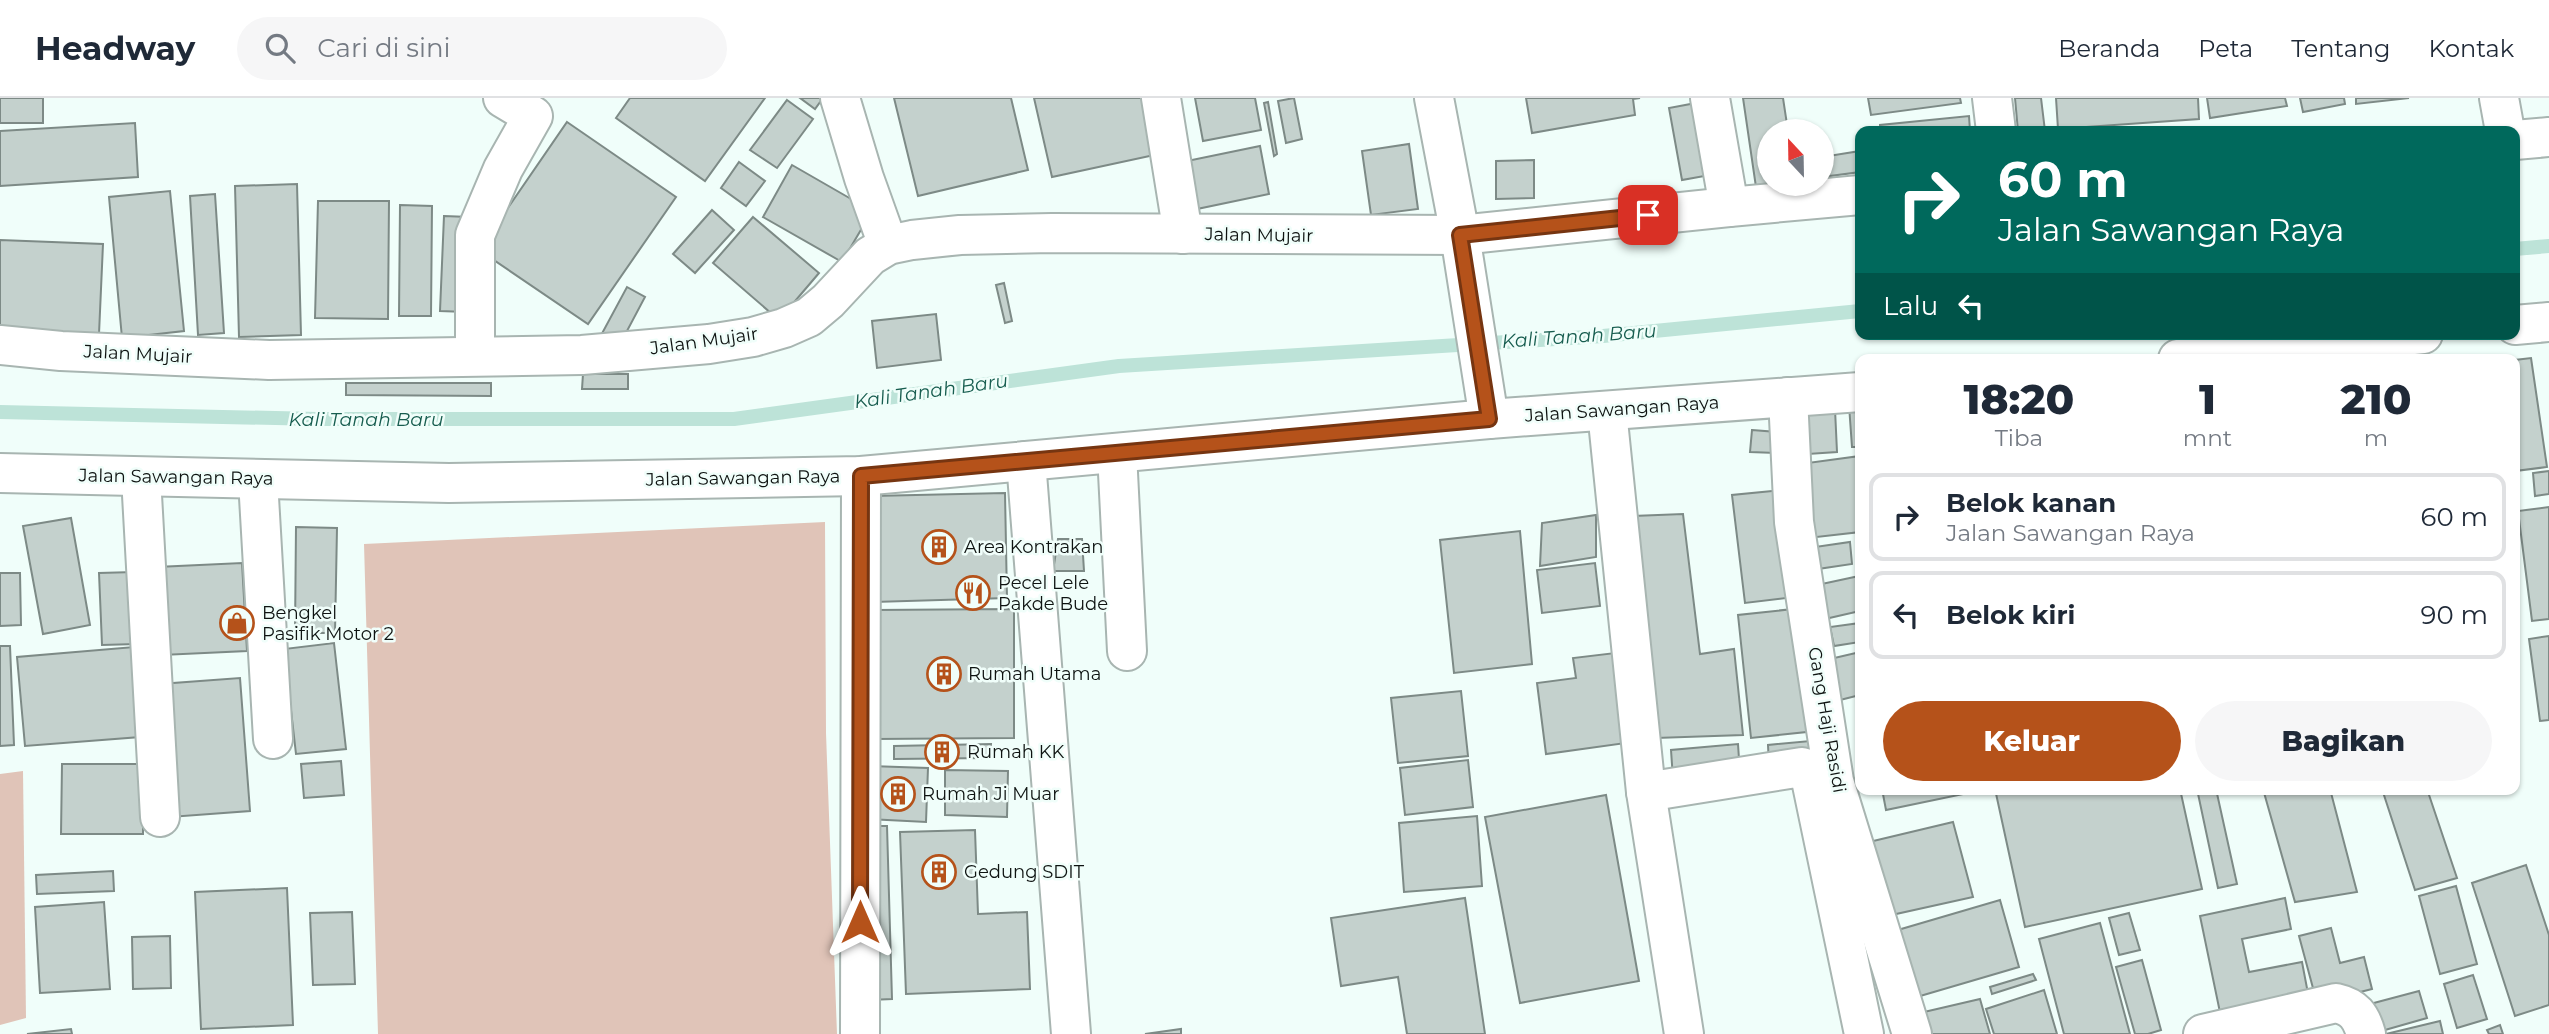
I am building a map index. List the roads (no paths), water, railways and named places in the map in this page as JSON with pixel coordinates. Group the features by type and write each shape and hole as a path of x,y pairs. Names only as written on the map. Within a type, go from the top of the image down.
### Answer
{"main road":[{"path":"475,356 475,235 503,169 533,116 503,98"},
{"path":"840,98 888,246"},
{"path":"1161,98 1182,234"},
{"path":"1434,98 1460,235 1489,419"},
{"path":"1710,98 1729,206"},
{"path":"1992,98 1995,126"},
{"path":"2499,98 2504,126"},
{"path":"2520,140 2549,137"},
{"name":"Jalan Mujair","path":"0,345 61,351 269,360 582,355 709,344 753,337 784,328 809,317 828,301 870,256 888,246 912,240 1052,233 1460,235 1855,195"},
{"path":"2520,324 2549,321"},
{"path":"2228,354 2364,340"},
{"name":"Jalan Sawangan Raya","path":"0,473 449,483 861,476 1489,419 1855,392"},
{"name":"Gang Haji Rasidi","path":"1788,397 1794,522 1834,781 1912,1034"},
{"path":"1607,411 1646,792 1684,1034"},
{"path":"1117,453 1128,652"},
{"path":"1026,461 1071,1034"},
{"path":"860,1034 861,476"},
{"path":"141,477 160,817"},
{"path":"258,480 273,739"},
{"path":"1646,792 1802,768 1809,771 1864,1034"},
{"path":"2203,1034 2336,1003 2348,1006 2357,1013 2366,1034"}],"waterway":[{"name":"Kali Tanah Baru","path":"2520,249 2549,246"},
{"name":"Kali Tanah Baru","path":"0,412 318,419 734,419 1119,366 1603,336 1855,311"}],"place":[{"name":"Area Kontrakan","path":"939,547"},
{"name":"Pecel Lele Pakde Bude","path":"973,593"},
{"name":"Bengkel Pasifik Motor 2","path":"237,623"},
{"name":"Rumah Utama","path":"944,674"},
{"name":"Rumah KK","path":"942,752"},
{"name":"Rumah Ji Muar","path":"898,794"},
{"name":"Gedung SDIT","path":"939,872"}]}
